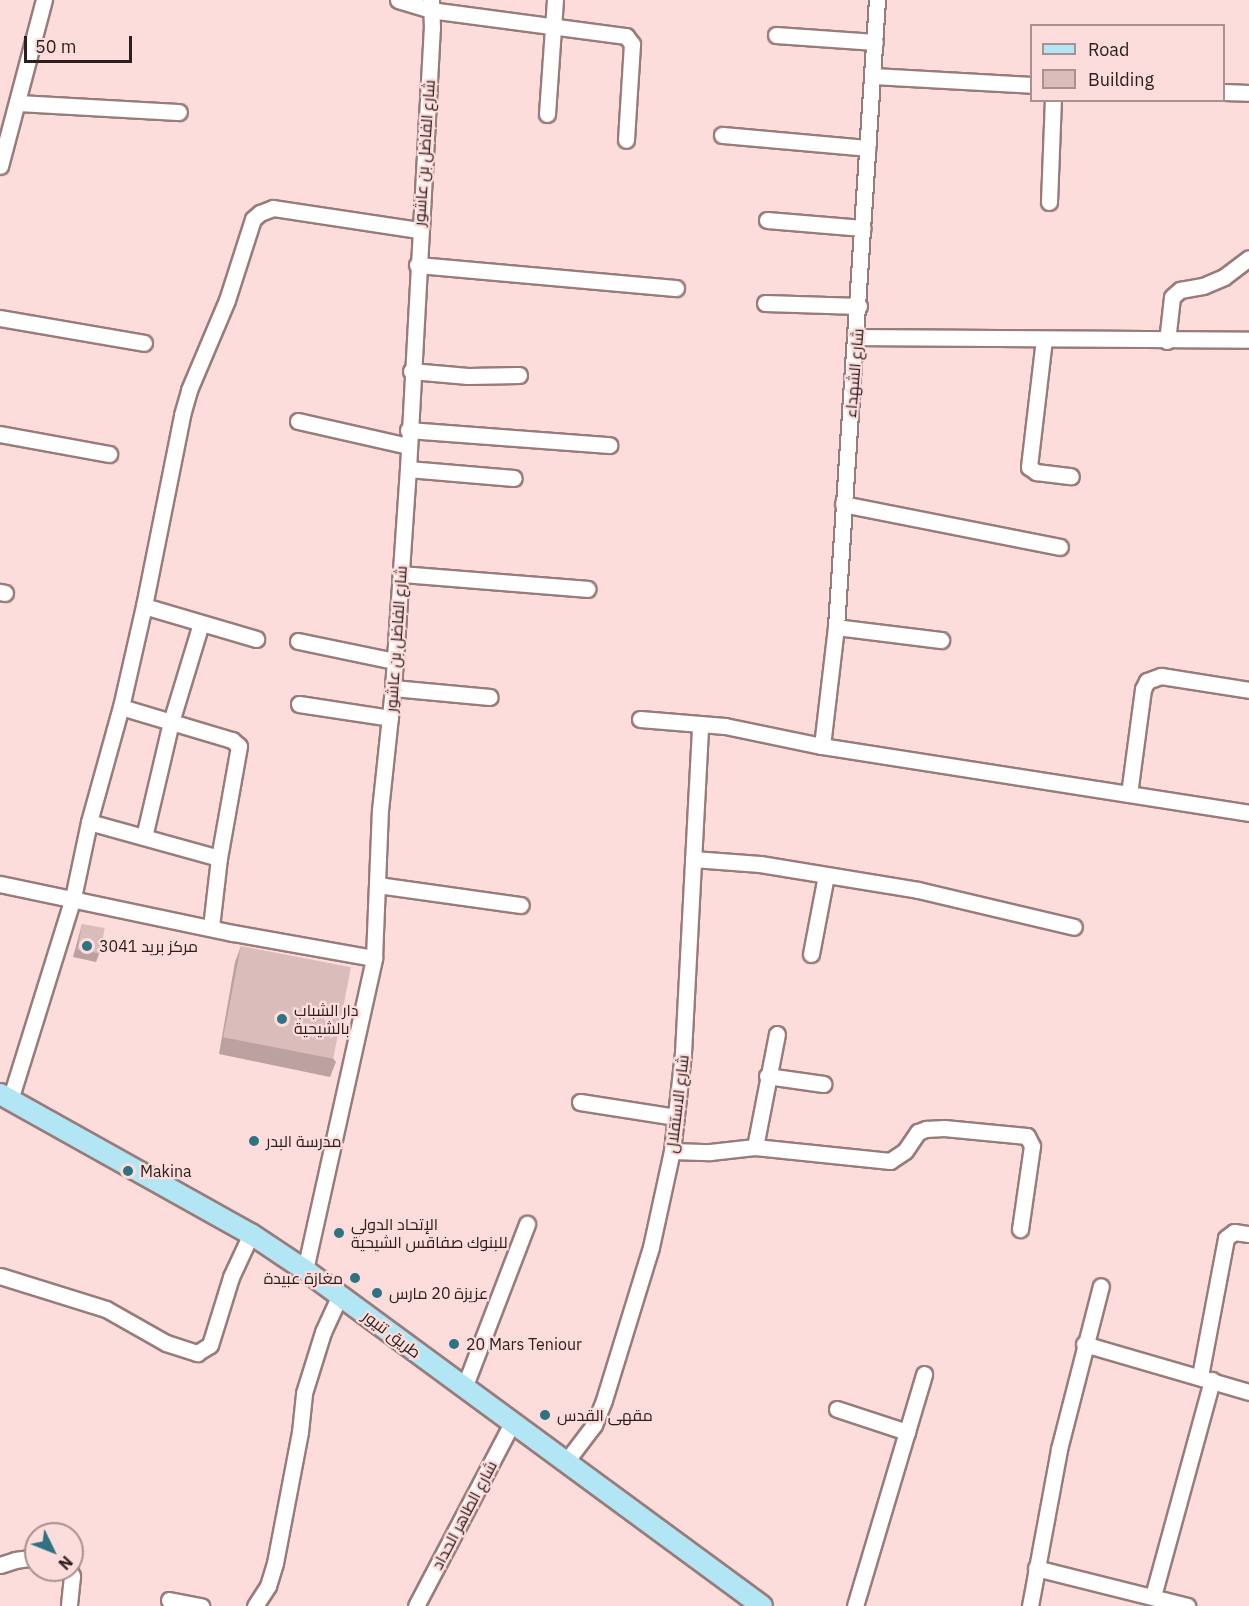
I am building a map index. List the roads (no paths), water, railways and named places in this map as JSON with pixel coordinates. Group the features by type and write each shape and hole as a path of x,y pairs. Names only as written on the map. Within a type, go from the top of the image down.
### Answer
{"main road":[{"name":"طريق تنيور","path":"5,1097 251,1234 305,1270 756,1604"}],"street":[{"path":"0,166 44,0"},
{"path":"398,0 630,38 632,44 626,140"},
{"path":"547,114 555,27 555,0"},
{"name":"شارع الشهداء","path":"822,746 836,627 843,504 857,337 877,0"},
{"name":"شارع الفاضل بن عاشور","path":"305,1270 374,958 380,810 393,688 408,469 408,429 431,5"},
{"path":"776,35 875,42"},
{"path":"873,76 1030,85"},
{"path":"1225,92 1249,93"},
{"path":"1049,202 1053,102"},
{"path":"17,103 179,112"},
{"path":"722,135 867,148"},
{"path":"5,1097 73,898 89,822 121,707 189,390 213,338 253,219 260,213 273,208 419,230"},
{"path":"767,220 863,228"},
{"path":"1167,341 1172,297 1180,290 1203,286 1224,277 1249,258"},
{"path":"417,265 676,288"},
{"path":"765,303 859,306"},
{"path":"0,318 144,343"},
{"path":"857,337 1249,340"},
{"path":"1044,339 1029,467 1036,472 1071,476"},
{"path":"411,371 468,376 519,375"},
{"path":"298,421 408,446"},
{"path":"408,429 609,445"},
{"path":"0,434 109,454"},
{"path":"408,469 514,478"},
{"path":"843,504 1060,547"},
{"path":"401,574 587,590"},
{"path":"144,606 256,639"},
{"path":"144,837 171,722 201,623"},
{"path":"836,627 941,640"},
{"path":"298,641 395,661"},
{"path":"1129,794 1143,689 1147,681 1161,676 1249,690"},
{"path":"393,688 490,697"},
{"path":"299,704 390,718"},
{"path":"121,707 232,740 239,746 219,858 211,927"},
{"path":"640,719 700,724 822,746 1249,813"},
{"name":"شارع الاستقلال","path":"565,1463 594,1425 604,1400 651,1247 672,1151 683,1053 700,724"},
{"path":"89,822 219,858"},
{"path":"693,859 760,864 918,890 1074,927"},
{"path":"811,954 826,875"},
{"path":"0,884 374,958"},
{"path":"378,885 521,905"},
{"path":"755,1147 777,1034"},
{"path":"767,1076 823,1084"},
{"path":"580,1102 676,1117"},
{"path":"672,1151 710,1152 755,1147 890,1161 905,1150 918,1132 926,1129 944,1128 1027,1136 1032,1146 1020,1229"},
{"path":"464,1388 528,1224"},
{"path":"1153,1596 1206,1378 1226,1238 1234,1233 1249,1234"},
{"path":"0,1276 106,1309 166,1343 196,1353 210,1345 231,1277 251,1234"},
{"path":"1030,1606 1059,1449 1084,1344 1101,1286"},
{"path":"255,1606 268,1586 275,1563 300,1432 304,1393 323,1332 340,1295"},
{"path":"1084,1344 1249,1392"},
{"path":"855,1606 924,1374"},
{"path":"837,1409 907,1432"},
{"name":"شارع الطاهر الحداد","path":"416,1606 512,1423"},
{"path":"0,1566 24,1559"},
{"path":"1036,1568 1187,1606"},
{"path":"69,1606 71,1582"},
{"path":"169,1600 201,1606"}],"place":[{"name":"مركز بريد 3041","path":"87,946"},
{"name":"دار الشباب بالشيحية","path":"282,1019"},
{"name":"مدرسة البدر","path":"254,1141"},
{"name":"Makina","path":"128,1171"},
{"name":"الإتحاد الدولي للبنوك صفاقس الشيحية","path":"339,1233"},
{"name":"مغازة عبيدة","path":"355,1278"},
{"name":"عزيزة 20 مارس","path":"377,1293"},
{"name":"20 Mars Teniour","path":"454,1344"},
{"name":"مقهى القدس","path":"545,1415"}]}
